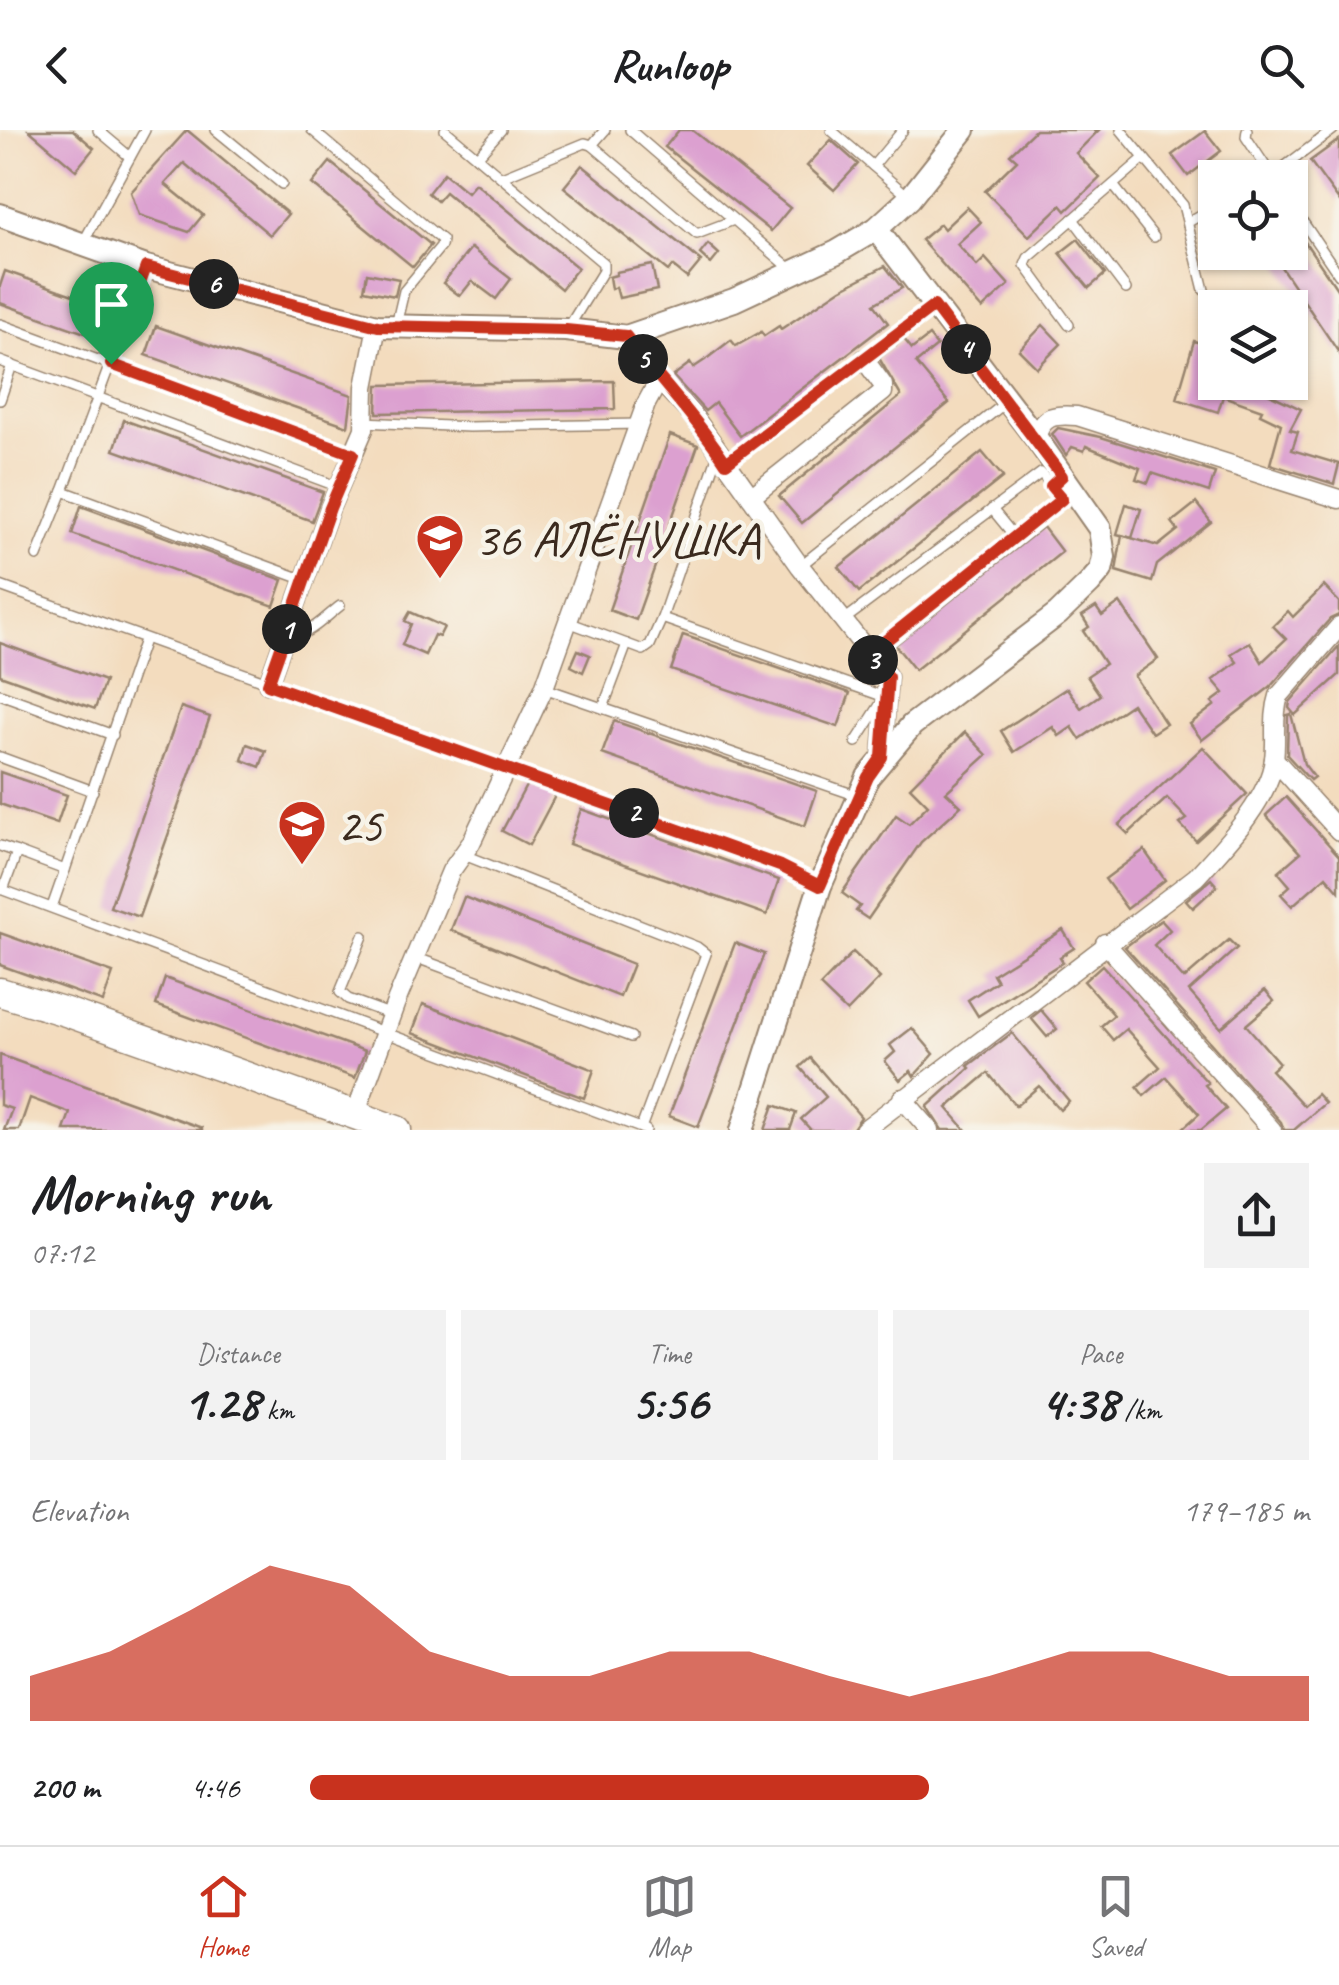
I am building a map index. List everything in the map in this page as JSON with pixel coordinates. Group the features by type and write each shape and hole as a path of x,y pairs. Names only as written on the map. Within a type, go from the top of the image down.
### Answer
{"main road":[{"path":"0,992 396,1130"}],"street":[{"path":"0,216 146,267 387,327 566,330 626,336 734,300 796,274 876,229 910,198 964,130"},
{"path":"742,1130 820,886 859,796 882,757 912,725 1058,614 1101,570 1104,543 1100,529 1057,481 1036,438 876,229"},
{"path":"268,684 364,422 365,388 387,327"},
{"path":"626,336 659,380 695,418 800,566 888,677 882,757"},
{"path":"751,497 883,392 883,385 864,359"},
{"path":"355,1114 451,871 509,768 544,688 646,404 659,380"},
{"path":"1036,438 1046,418 1077,416 1339,499"},
{"path":"864,1130 1196,877 1238,830 1263,788 1274,759 1274,711 1278,696 1339,627"},
{"path":"1274,759 1339,831"},
{"path":"1105,943 1272,1130"},
{"path":"902,1098 930,1130"}],"lane":[{"path":"98,130 130,157"},
{"path":"82,243 145,130"},
{"path":"312,130 442,240 404,291 387,327"},
{"path":"445,130 603,263 603,271 566,330"},
{"path":"477,157 501,130"},
{"path":"592,144 605,130"},
{"path":"630,130 796,274"},
{"path":"831,130 910,198"},
{"path":"873,166 903,130"},
{"path":"1121,130 1183,205 1204,290"},
{"path":"1247,130 1246,137 1260,160"},
{"path":"224,132 282,184"},
{"path":"1292,160 1326,132"},
{"path":"502,177 585,143 592,144 697,234 734,220"},
{"path":"1070,326 1025,265 1028,258 1143,159"},
{"path":"1113,185 1154,237"},
{"path":"1190,221 1198,217"},
{"path":"1073,219 1126,289"},
{"path":"1308,229 1339,275"},
{"path":"37,556 146,267"},
{"path":"568,622 642,650 650,645 723,457 934,306"},
{"path":"0,324 353,454"},
{"path":"0,361 339,486"},
{"path":"0,400 12,366"},
{"path":"800,566 1007,402"},
{"path":"364,422 468,427 641,424"},
{"path":"842,622 1041,472 1057,481 1062,499 869,654"},
{"path":"63,491 305,580"},
{"path":"992,509 1014,537"},
{"path":"0,586 780,866 820,886"},
{"path":"285,636 292,638 304,633 340,606"},
{"path":"662,618 885,697 856,742"},
{"path":"52,907 144,640"},
{"path":"602,708 627,644"},
{"path":"544,688 859,796"},
{"path":"0,694 113,734"},
{"path":"0,757 92,792"},
{"path":"0,846 65,870"},
{"path":"16,852 3,890 388,1023 644,1129 706,954 697,946 462,854"},
{"path":"363,936 340,992 388,1023"},
{"path":"417,958 631,1037"}],"building":[{"path":"29,130 73,130 94,148 76,170"},
{"path":"187,130 288,214 270,235 184,163 165,184 203,215 189,232 139,215 131,192"},
{"path":"679,130 692,130 790,208 771,231 665,147"},
{"path":"1035,130 1099,130 1076,153 1100,178 1066,211 1061,205 1029,236 985,191 1017,160 1010,154"},
{"path":"1205,131 1221,151 1209,160 1198,160 1198,168 1188,176 1172,155"},
{"path":"831,140 858,164 834,190 807,166"},
{"path":"1339,140 1339,201 1310,161"},
{"path":"330,162 431,245 413,267 312,184"},
{"path":"582,165 701,261 687,278 672,266 668,271 564,187"},
{"path":"444,173 467,192 475,183 578,268 561,289 445,192 437,201 428,193"},
{"path":"967,207 981,222 957,244 977,266 985,258 1009,285 982,309 921,240 940,224 944,229"},
{"path":"1078,239 1105,274 1089,288 1060,253"},
{"path":"708,244 719,254 711,264 700,254"},
{"path":"1308,246 1339,292 1339,353 1308,307 1308,290 1297,290 1283,270 1308,270"},
{"path":"471,248 511,279 496,299 472,281 460,296 443,283"},
{"path":"652,265 657,290 619,298 616,287 611,289 609,277 616,272"},
{"path":"885,266 902,288 874,304 888,323 740,436 715,403 705,411 673,376 690,363 693,368 731,340 736,346 761,332 764,336 779,326 781,329 841,289"},
{"path":"5,271 107,307 96,337 0,303"},
{"path":"367,273 399,279 395,296 364,290"},
{"path":"1043,325 1061,344 1037,368 1019,350"},
{"path":"156,326 352,395 348,426 146,355"},
{"path":"929,336 937,346 916,363 949,403 802,523 779,496 901,396 879,358 904,339 912,349"},
{"path":"1194,341 1198,342 1198,400 1222,400 1218,412 1177,399"},
{"path":"614,381 615,409 377,413 378,385"},
{"path":"1234,400 1282,400 1301,409 1290,430 1298,432 1292,450 1339,464 1334,484 1270,464 1281,424 1260,414 1262,410"},
{"path":"124,420 323,492 312,521 114,450"},
{"path":"1058,428 1101,437 1215,473 1209,492 1152,473 1148,483 1136,479 1140,468 1086,446 1084,451 1072,447 1066,455 1052,434"},
{"path":"670,435 698,445 636,620 609,610"},
{"path":"982,452 1003,477 859,592 839,567"},
{"path":"1196,503 1211,522 1157,565 1152,582 1116,571 1122,535 1158,546 1178,530 1172,522"},
{"path":"1126,504 1141,509 1132,538 1117,534"},
{"path":"81,506 283,580 274,606 72,534"},
{"path":"1043,527 1062,552 915,670 895,645"},
{"path":"1324,586 1339,602 1339,615 1330,619 1270,687 1202,740 1190,724 1224,693 1213,680 1237,662 1231,654 1250,642 1262,662 1286,639 1273,626 1288,611 1293,617"},
{"path":"1120,603 1158,659 1134,676 1166,724 1152,733 1132,704 1080,739 1072,727 1059,736 1053,727 1014,752 1001,731 1067,688 1081,708 1100,695 1087,676 1105,664 1083,631 1089,627 1082,616 1096,607 1102,616"},
{"path":"410,612 444,627 439,637 434,635 425,655 402,645 411,624 405,621"},
{"path":"683,635 850,693 838,727 671,670"},
{"path":"0,643 105,681 95,709 0,675"},
{"path":"1339,646 1339,675 1295,715 1289,708 1290,702"},
{"path":"578,650 590,655 583,672 571,666"},
{"path":"181,707 210,717 139,917 110,907"},
{"path":"1291,714 1304,764 1314,777 1310,780 1287,755"},
{"path":"614,721 817,791 805,826 602,754"},
{"path":"965,732 987,755 946,792 961,806 921,842 868,919 856,911 860,906 842,893 896,815 909,824 928,805 910,787"},
{"path":"247,744 266,751 260,767 242,760"},
{"path":"1203,747 1247,794 1196,841 1180,824 1187,819 1167,798 1128,834 1119,825"},
{"path":"0,772 67,795 57,824 0,804"},
{"path":"527,784 556,794 529,845 502,831"},
{"path":"1286,797 1339,856 1339,891 1326,876 1292,906 1281,894 1290,886 1278,872 1300,853 1266,815"},
{"path":"581,809 779,880 767,915 569,844"},
{"path":"1144,850 1165,880 1127,909 1105,879"},
{"path":"1211,879 1217,886 1193,908 1186,900"},
{"path":"464,897 633,964 620,997 451,930"},
{"path":"1161,920 1170,930 1154,945 1184,979 1229,940 1237,948 1189,991 1221,1028 1265,990 1274,1001 1246,1025 1279,1063 1271,1070 1304,1106 1317,1094 1325,1103 1294,1130 1284,1130 1125,947"},
{"path":"1063,930 1074,948 1060,957 1063,962 978,1016 968,1000 997,981 993,974"},
{"path":"0,933 113,973 103,1002 0,965"},
{"path":"735,943 764,954 698,1127 669,1116"},
{"path":"853,952 880,978 847,1012 820,986"},
{"path":"1102,965 1208,1083 1205,1085 1226,1109 1201,1130 1181,1130 1199,1114 1166,1077 1144,1096 1137,1087 1160,1067 1126,1029 1113,1040 1101,1026 1114,1015 1084,981"},
{"path":"165,978 365,1051 355,1078 156,1005"},
{"path":"423,1004 594,1070 584,1098 412,1033"},
{"path":"1041,1010 1057,1029 1047,1037 1031,1018"},
{"path":"912,1028 934,1054 914,1076 911,1071 900,1080 885,1061 895,1052 890,1045"},
{"path":"1012,1033 1069,1101 1060,1110 1039,1086 1016,1106 988,1073 947,1108 966,1130 942,1130 927,1107 968,1066"},
{"path":"0,1055 202,1130 64,1130 70,1113 30,1098 19,1130 4,1130 12,1109 0,1105"},
{"path":"810,1058 861,1117 852,1130 811,1130 801,1119 826,1097 800,1067"},
{"path":"774,1105 796,1113 790,1130 765,1130"}],"place":[{"name":"36 АЛЁНУШКА","path":"440,580"},
{"name":"25","path":"302,866"}],"route":[{"path":"146,267 378,326 566,330 626,336 659,380 695,418 726,463 934,306 1062,476 1051,486 1062,499 869,654 888,677 882,757 868,777 820,886 780,866 268,684 353,454 111,364 146,267"}]}
